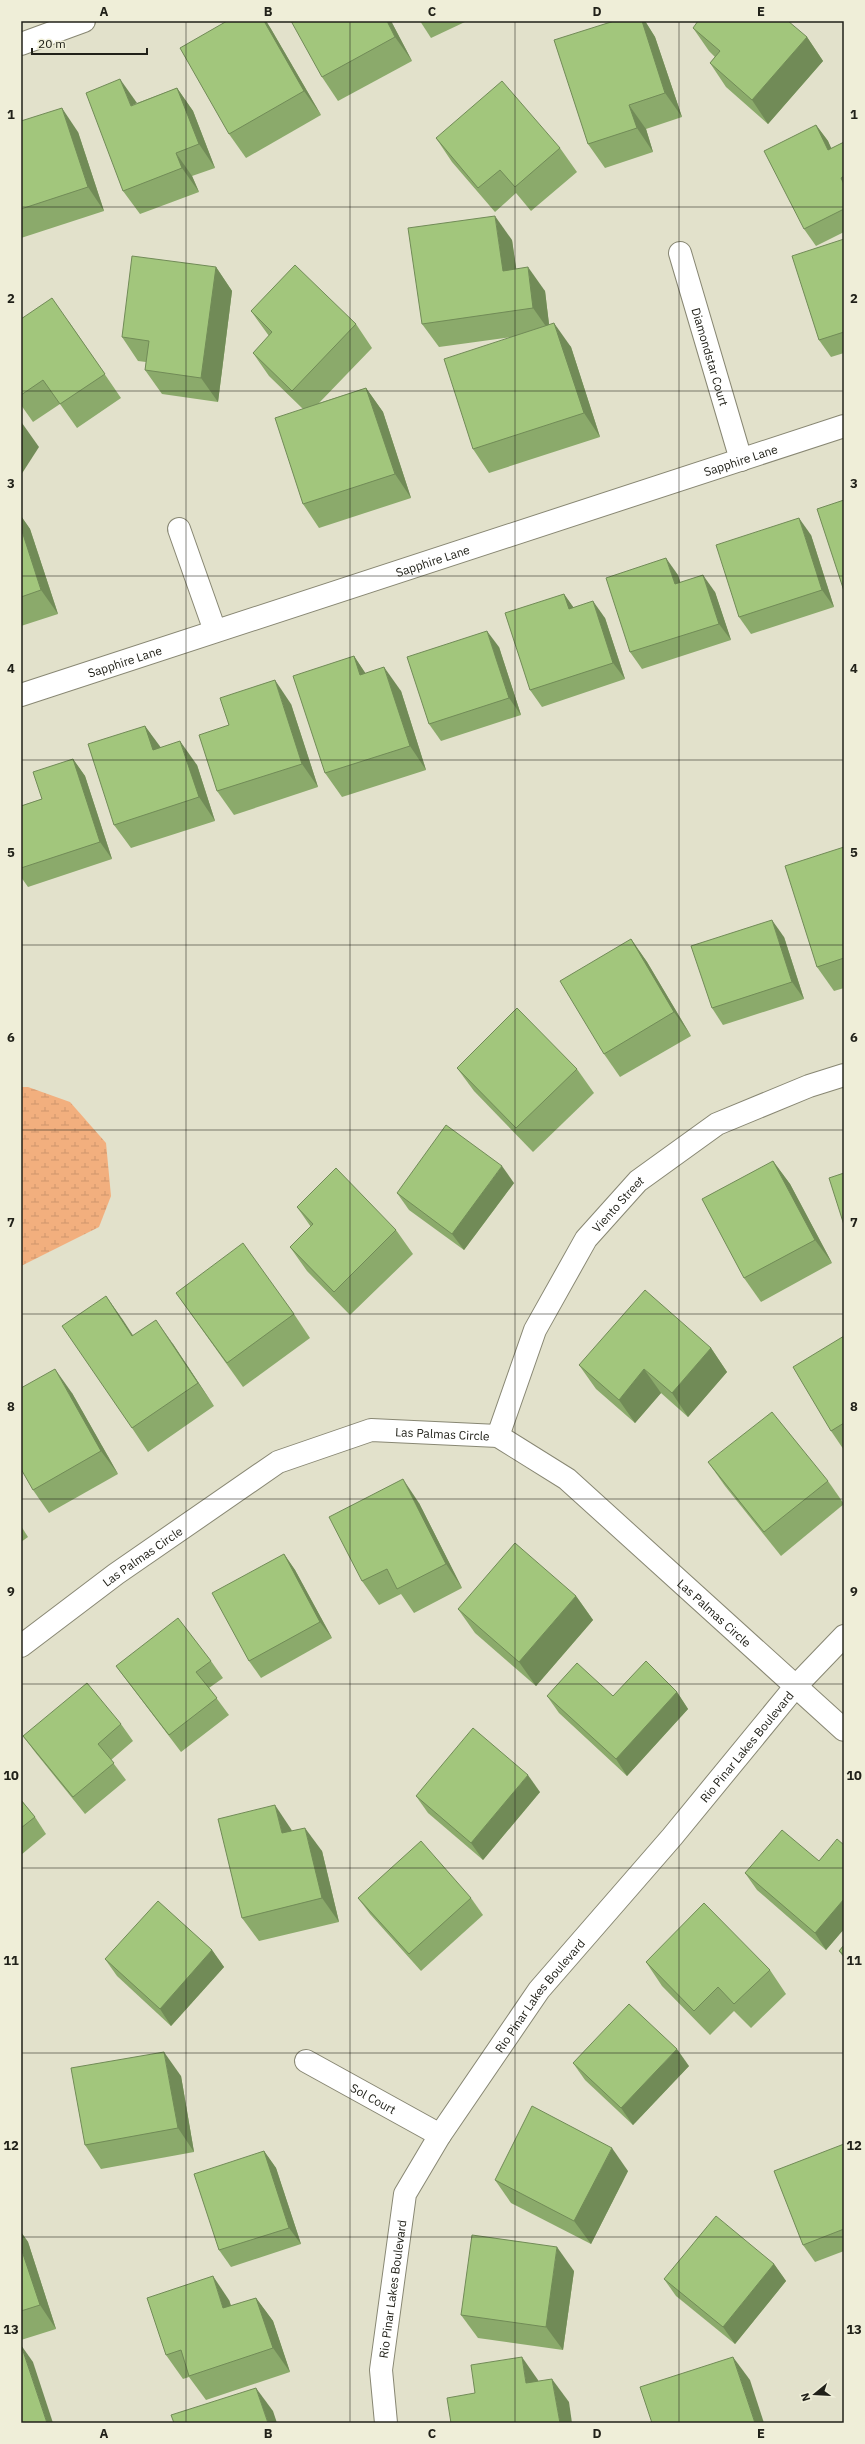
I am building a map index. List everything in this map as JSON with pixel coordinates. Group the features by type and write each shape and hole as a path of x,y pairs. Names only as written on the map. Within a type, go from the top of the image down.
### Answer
{"street":[{"path":"21,44 84,21"},
{"name":"Diamondstar Court","path":"680,253 741,460"},
{"name":"Sapphire Lane","path":"21,695 844,426"},
{"path":"178,529 215,631"},
{"name":"Viento Street","path":"498,1436 535,1330 586,1239 638,1181 717,1124 809,1086 844,1075"},
{"name":"Las Palmas Circle","path":"21,1646 116,1574 278,1462 371,1430 498,1436 567,1478 844,1730"},
{"name":"Rio Pinar Lakes Boulevard","path":"386,2423 381,2370 405,2194 440,2135 539,1990 672,1837 795,1687 844,1636"},
{"name":"Sol Court","path":"306,2061 440,2135"}],"green space":[{"path":"21,1087 28,1087 70,1102 106,1143 111,1196 99,1227 21,1266"}],"building":[{"path":"227,21 264,21 304,91 229,134 180,48"},
{"path":"291,21 387,21 395,37 322,77"},
{"path":"614,21 642,21 665,93 629,105 637,128 588,144 554,40"},
{"path":"698,21 788,21 807,37 752,100 710,63 720,51 693,28"},
{"path":"120,79 131,106 177,88 199,144 176,153 182,168 123,191 86,93"},
{"path":"502,81 560,148 515,187 500,170 478,188 436,138"},
{"path":"62,108 88,187 21,209 21,121"},
{"path":"816,125 828,150 844,142 844,176 841,178 844,184 844,209 804,229 764,151"},
{"path":"495,216 503,271 528,267 533,308 422,324 408,228"},
{"path":"844,239 844,332 819,340 792,256"},
{"path":"132,256 216,267 201,378 145,370 149,341 122,337"},
{"path":"295,265 356,324 292,391 253,353 272,332 251,311"},
{"path":"52,298 105,374 60,404 43,380 21,395 21,319"},
{"path":"554,323 584,413 473,449 444,359"},
{"path":"366,388 395,474 303,504 275,418"},
{"path":"844,500 844,591 817,509"},
{"path":"799,518 822,590 739,617 716,545"},
{"path":"21,528 41,590 21,597"},
{"path":"666,558 675,584 703,575 719,624 630,652 606,578"},
{"path":"564,594 569,609 593,601 613,663 530,690 505,613"},
{"path":"487,631 509,698 429,724 407,657"},
{"path":"354,656 360,675 384,667 410,746 325,773 293,676"},
{"path":"275,680 302,764 217,791 199,735 229,725 220,698"},
{"path":"145,726 153,750 180,741 199,797 114,825 88,744"},
{"path":"73,759 100,842 21,868 21,806 42,799 33,772"},
{"path":"844,847 844,958 817,967 785,866"},
{"path":"772,920 792,982 712,1008 691,946"},
{"path":"631,939 674,1012 604,1054 560,981"},
{"path":"517,1008 577,1069 516,1128 457,1068"},
{"path":"446,1125 502,1166 452,1234 397,1193"},
{"path":"773,1161 815,1240 744,1278 702,1199"},
{"path":"336,1168 396,1230 334,1292 290,1247 313,1224 297,1207"},
{"path":"844,1173 844,1225 829,1178"},
{"path":"243,1243 294,1314 227,1363 176,1293"},
{"path":"645,1290 711,1348 672,1393 644,1369 619,1400 579,1365"},
{"path":"106,1296 132,1336 156,1320 198,1383 132,1428 62,1326"},
{"path":"844,1336 844,1423 831,1431 793,1367"},
{"path":"55,1369 101,1451 33,1490 21,1469 21,1388"},
{"path":"772,1412 828,1481 764,1532 708,1462"},
{"path":"403,1479 446,1564 397,1589 387,1569 362,1581 329,1517"},
{"path":"515,1543 576,1596 519,1662 458,1609"},
{"path":"284,1554 320,1622 249,1661 212,1593"},
{"path":"178,1618 211,1661 196,1672 217,1698 169,1735 116,1666"},
{"path":"646,1661 677,1692 616,1759 547,1696 577,1663 613,1696"},
{"path":"87,1683 121,1724 98,1744 114,1763 73,1797 23,1736"},
{"path":"473,1728 528,1775 471,1843 416,1796"},
{"path":"21,1800 35,1817 21,1828"},
{"path":"275,1805 282,1833 305,1828 322,1898 242,1918 218,1819"},
{"path":"782,1830 819,1861 837,1839 844,1845 844,1899 815,1933 745,1873"},
{"path":"421,1841 471,1898 409,1954 358,1898"},
{"path":"158,1901 212,1950 160,2009 105,1959"},
{"path":"704,1903 770,1970 734,2004 718,1987 694,2011 646,1962"},
{"path":"844,1945 844,1955 839,1951"},
{"path":"629,2004 677,2049 621,2108 573,2063"},
{"path":"164,2052 178,2128 85,2145 71,2068"},
{"path":"532,2106 612,2148 574,2221 495,2180"},
{"path":"844,2144 844,2229 803,2245 774,2171"},
{"path":"264,2151 289,2228 219,2250 194,2174"},
{"path":"716,2216 774,2264 723,2327 664,2279"},
{"path":"472,2235 557,2247 546,2327 461,2315"},
{"path":"21,2248 40,2305 21,2311"},
{"path":"213,2276 223,2308 256,2298 273,2348 189,2376 181,2350 166,2355 147,2298"},
{"path":"21,2345 47,2423 21,2423"},
{"path":"522,2357 526,2383 552,2379 560,2423 451,2423 447,2398 475,2393 471,2365"},
{"path":"733,2357 755,2423 652,2423 640,2387"},
{"path":"256,2388 268,2423 174,2423 171,2415"}]}
